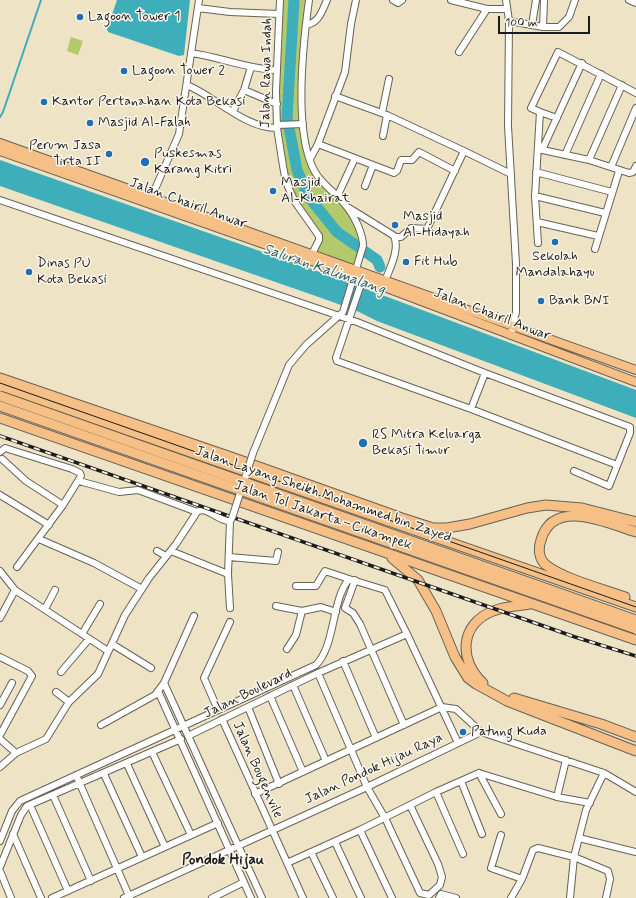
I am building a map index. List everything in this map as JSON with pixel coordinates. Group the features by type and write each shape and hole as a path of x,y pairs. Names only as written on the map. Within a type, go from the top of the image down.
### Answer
{"highway":[{"path":"0,378 219,452 433,528 447,528 470,524 527,508 546,505 582,508 636,522"},
{"name":"Jalan Tol Jakarta–Cikampek","path":"0,386 636,607"},
{"name":"Jalan Layang Sheikh Mohammed bin Zayed","path":"0,396 636,620"},
{"name":"Jalan Layang Sheikh Mohammed bin Zayed","path":"0,406 636,629"},
{"name":"Jalan Tol Jakarta–Cikampek","path":"0,418 636,640"},
{"path":"636,532 593,519 576,516 563,516 553,520 548,525 542,536 539,550 540,558 546,565 553,569 636,601"},
{"path":"382,551 418,580 436,611 457,662 468,678 507,701 636,751"},
{"path":"531,604 493,611 483,616 472,627 466,645 466,655 474,675 485,684 508,696 601,724 636,737"}],"main road":[{"name":"Jalan Chairil Anwar","path":"0,143 51,165 256,237 511,336 636,382"},
{"name":"Jalan Chairil Anwar","path":"0,151 51,165"},
{"name":"Jalan Chairil Anwar","path":"256,237 312,254 359,276 385,281 636,370"}],"street":[{"path":"150,200 179,134 199,0"},
{"name":"Jalan Rawa Indah","path":"280,0 276,70 276,104 286,182 295,202 319,236 319,240 312,254"},
{"path":"309,0 301,91 301,124 306,149 314,171 325,187 348,207 364,218 394,236 400,237 411,228 428,228 464,151"},
{"path":"306,25 315,22 327,0"},
{"path":"310,159 318,144 345,72 351,24 356,0"},
{"path":"393,0 399,3 402,0"},
{"path":"451,0 466,2 487,9 507,9"},
{"path":"506,0 509,21 508,126 516,264 516,312 511,336"},
{"path":"532,26 536,0"},
{"path":"544,0 544,27"},
{"path":"509,21 532,26 559,27 564,24 571,13 575,0"},
{"path":"629,0 636,3"},
{"path":"198,8 230,12 279,14"},
{"path":"459,52 487,9"},
{"path":"557,118 531,108 558,52 636,92"},
{"path":"191,53 251,67 276,70"},
{"path":"540,150 557,118 582,63"},
{"path":"233,111 244,90 251,67"},
{"path":"565,155 601,74"},
{"path":"383,136 384,114 389,79"},
{"path":"187,85 251,121 279,126 301,124"},
{"path":"589,160 622,85"},
{"path":"244,90 276,104"},
{"path":"335,96 384,114 511,174"},
{"path":"611,167 636,108"},
{"path":"538,243 535,196 536,172 540,150 540,112"},
{"path":"318,144 395,172 401,160 412,160 420,152 455,171"},
{"path":"540,150 589,160 619,171 630,173 636,166"},
{"path":"337,197 355,158"},
{"path":"365,186 373,165"},
{"path":"595,250 619,171"},
{"path":"536,172 612,192"},
{"path":"535,196 605,213"},
{"path":"0,200 342,314 349,319 485,373 628,425 631,428 609,486 574,471"},
{"path":"348,207 363,239 364,246 352,311 336,358 337,361 471,409 618,465"},
{"path":"358,227 364,218"},
{"path":"537,222 598,236"},
{"path":"385,281 396,249 396,240 394,236"},
{"path":"230,608 228,574 231,520 253,453 289,365 314,337 342,314 359,276"},
{"path":"471,409 485,373"},
{"path":"0,452 5,448 72,469 80,474 79,481 63,505 17,567"},
{"path":"2,459 26,481 63,505"},
{"path":"79,481 118,492 138,490 197,512"},
{"path":"0,495 49,525"},
{"path":"0,767 16,753 46,739 69,702 98,674 125,615 197,512 200,510 205,510 222,521 231,520"},
{"path":"39,539 94,563 142,589"},
{"path":"171,550 205,566 228,574"},
{"path":"157,551 166,556"},
{"path":"229,558 276,561 278,552"},
{"path":"0,571 15,590 89,640 108,651"},
{"path":"296,586 316,586 325,571 385,590 458,743"},
{"path":"0,841 12,811 20,801 316,665 323,655 336,612 352,580"},
{"path":"352,580 346,608 353,613 360,624 404,725"},
{"path":"0,618 15,590"},
{"path":"45,609 55,590"},
{"path":"82,634 100,604"},
{"path":"276,606 302,611 321,607 336,612"},
{"path":"288,649 296,635 302,611"},
{"path":"101,725 142,704 158,691 164,683 194,616"},
{"path":"218,710 204,678 230,622"},
{"name":"Jalan Boulevard","path":"188,736 343,661 407,634"},
{"path":"61,672 89,640"},
{"path":"112,644 151,668"},
{"path":"0,657 28,671 32,677 0,735"},
{"path":"343,661 376,738"},
{"path":"318,673 367,787 385,818 420,894 429,895 440,885 440,870 410,805"},
{"path":"0,705 12,683"},
{"path":"164,683 262,898"},
{"path":"293,685 326,762"},
{"path":"158,691 177,730 251,898"},
{"path":"56,692 69,702"},
{"path":"270,696 303,772"},
{"path":"248,707 279,784"},
{"path":"255,794 442,707 456,709 480,732 604,773 636,792"},
{"name":"Jalan Bougenvile","path":"222,719 303,898"},
{"name":"Jalan Pondok Hijau Raya","path":"128,897 229,849 367,787 480,732"},
{"path":"0,739 16,753"},
{"path":"0,867 24,809 30,805 127,764 181,739"},
{"path":"152,752 191,835"},
{"path":"557,796 566,760"},
{"path":"127,764 165,847"},
{"path":"287,863 335,842 436,792 479,773 557,796 590,803"},
{"path":"479,773 501,814"},
{"path":"570,898 574,857 579,838 590,803 604,773"},
{"path":"104,774 142,857"},
{"path":"76,775 128,897"},
{"path":"461,781 482,834"},
{"path":"436,792 463,854"},
{"path":"53,795 91,881"},
{"path":"30,805 68,891"},
{"path":"52,898 218,823"},
{"path":"360,830 392,898"},
{"path":"13,834 41,898"},
{"path":"501,835 492,868 522,879"},
{"path":"579,838 636,852"},
{"path":"335,842 361,898"},
{"path":"511,898 522,879 533,850 535,849 574,857 608,871 610,880 606,898"},
{"path":"311,852 334,898"},
{"path":"0,871 11,898"},
{"path":"212,898 244,882"},
{"path":"439,898 441,894 456,898"}],"green space":[{"path":"280,0 309,0 306,25 303,124 314,171 348,207 363,239 357,271 312,254 319,239 290,193 278,134"},
{"path":"71,37 83,41 78,55 67,51"}],"water":[{"path":"117,0 190,0 184,55 179,56 108,32 107,29"},
{"path":"0,160 334,277 636,390 636,418 377,321 357,311 330,301 0,186"}],"waterway":[{"path":"0,117 41,0"},
{"path":"294,0 287,117 297,170 308,196 337,232 377,260 380,267"}],"tram line":[{"path":"0,383 636,607"}],"railway":[{"path":"0,436 575,637 636,656"}],"place":[{"name":"Lagoon Tower 1","path":"80,17"},
{"name":"Lagoon Tower 2","path":"124,71"},
{"name":"Kantor Pertanahan Kota Bekasi","path":"44,102"},
{"name":"Masjid Al-Falah","path":"90,123"},
{"name":"Perum Jasa Tirta II","path":"109,154"},
{"name":"Puskesmas Karang Kitri","path":"145,162"},
{"name":"Masjid Al-Khairat","path":"273,191"},
{"name":"Masjid Al-Hidayah","path":"395,225"},
{"name":"Sekolah Mandalahayu","path":"555,242"},
{"name":"Fit Hub","path":"406,262"},
{"name":"Dinas PU Kota Bekasi","path":"29,272"},
{"name":"Bank BNI","path":"541,301"},
{"name":"RS Mitra Keluarga Bekasi Timur","path":"363,443"},
{"name":"Patung Kuda","path":"463,732"}],"district":[{"name":"Pondok Hijau","path":"223,861"}],"water label":[{"name":"Saluran Kalimalang","path":"324,270"}]}
